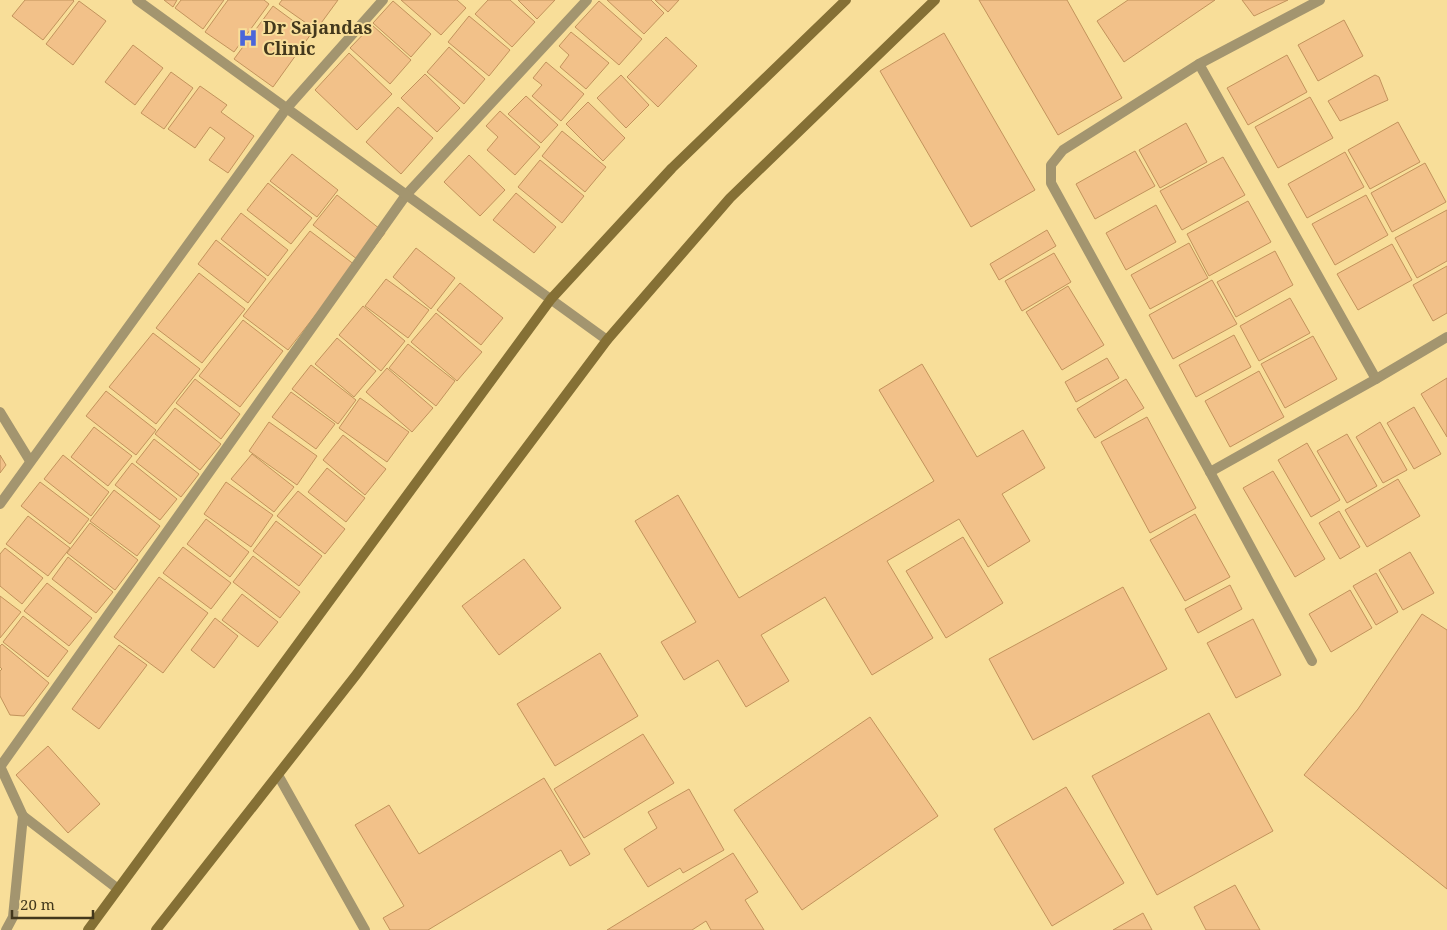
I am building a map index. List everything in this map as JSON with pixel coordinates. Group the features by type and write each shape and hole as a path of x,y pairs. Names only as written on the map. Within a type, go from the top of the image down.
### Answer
{"main road":[{"path":"88,930 551,299 672,168 846,0"},
{"path":"156,930 356,675 606,340 730,198 935,0"}],"street":[{"path":"136,0 606,340"},
{"path":"0,504 286,109 382,0"},
{"path":"118,890 23,816 0,766 406,194 587,0"},
{"path":"1312,661 1051,183 1052,165 1063,150 1199,64 1320,0"},
{"path":"1199,64 1376,379"},
{"path":"1210,472 1447,337"},
{"path":"0,412 30,461"},
{"path":"278,775 365,930"},
{"path":"6,930 13,918 23,816"}],"building":[{"path":"25,0 74,1 43,40 12,16"},
{"path":"164,0 177,0 173,7"},
{"path":"181,0 224,0 203,29 175,8"},
{"path":"228,0 264,0 269,4 234,52 205,32"},
{"path":"282,0 338,0 316,30 279,4"},
{"path":"401,0 457,0 466,8 441,35"},
{"path":"488,0 510,0 535,22 512,47 475,14"},
{"path":"518,0 555,0 537,19"},
{"path":"607,0 651,0 664,13 644,34"},
{"path":"655,0 679,0 668,12"},
{"path":"979,0 1067,0 1122,98 1058,135"},
{"path":"1128,0 1215,0 1124,62 1097,21"},
{"path":"1242,0 1288,0 1254,16"},
{"path":"79,1 106,21 73,65 46,44"},
{"path":"393,1 431,34 411,57 373,23"},
{"path":"599,1 642,39 619,65 575,27"},
{"path":"273,6 311,34 273,87 234,59"},
{"path":"469,16 510,50 489,76 448,42"},
{"path":"1344,20 1363,56 1318,81 1298,45"},
{"path":"372,25 411,60 390,84 350,48"},
{"path":"571,32 609,63 586,89 560,67 569,55 559,46"},
{"path":"944,33 1035,190 971,227 880,71"},
{"path":"666,37 697,66 658,107 627,77"},
{"path":"133,45 163,68 135,105 105,82"},
{"path":"449,47 485,79 464,104 427,72"},
{"path":"349,53 392,94 357,130 315,90"},
{"path":"1287,55 1307,92 1248,125 1227,88"},
{"path":"546,62 584,94 561,121 532,96 542,85 533,78"},
{"path":"171,72 193,88 164,129 141,113"},
{"path":"425,74 460,108 437,132 401,98"},
{"path":"621,75 649,105 626,128 597,98"},
{"path":"1375,75 1379,77 1388,100 1340,121 1328,101"},
{"path":"200,86 227,105 221,112 254,136 228,173 209,160 225,138 210,127 195,148 168,129"},
{"path":"526,96 558,125 541,143 508,114"},
{"path":"1310,97 1333,138 1278,168 1255,127"},
{"path":"588,102 625,138 603,161 566,124"},
{"path":"398,107 433,138 401,174 366,142"},
{"path":"500,111 540,147 515,175 487,150 498,137 486,126"},
{"path":"1398,122 1420,162 1370,189 1348,150"},
{"path":"1186,123 1207,162 1160,188 1139,150"},
{"path":"562,131 606,167 585,192 542,156"},
{"path":"1135,151 1155,186 1095,219 1076,184"},
{"path":"1345,152 1364,187 1307,218 1288,184"},
{"path":"292,154 338,190 317,217 270,181"},
{"path":"469,155 505,190 480,216 444,182"},
{"path":"1223,157 1245,195 1182,230 1160,191"},
{"path":"540,160 584,196 562,223 518,187"},
{"path":"1425,163 1446,202 1392,232 1371,193"},
{"path":"268,183 312,218 291,244 247,210"},
{"path":"516,193 556,227 534,253 493,220"},
{"path":"337,195 385,233 362,263 313,225"},
{"path":"1366,195 1388,235 1335,265 1312,224"},
{"path":"1248,201 1271,242 1209,276 1187,234"},
{"path":"1156,205 1176,242 1126,270 1106,233"},
{"path":"1447,210 1447,261 1417,278 1395,238"},
{"path":"241,213 288,250 268,276 221,239"},
{"path":"1047,230 1056,246 999,280 990,264"},
{"path":"310,231 355,265 288,350 243,316"},
{"path":"216,240 266,279 248,303 198,264"},
{"path":"1189,243 1208,278 1150,309 1131,275"},
{"path":"1392,244 1412,280 1358,310 1337,274"},
{"path":"416,248 455,278 431,309 393,277"},
{"path":"1275,251 1293,285 1236,317 1217,282"},
{"path":"1054,253 1071,282 1022,311 1005,281"},
{"path":"1447,266 1447,313 1433,321 1413,285"},
{"path":"199,273 245,309 202,363 156,328"},
{"path":"386,279 429,310 408,338 365,306"},
{"path":"1212,280 1237,324 1173,359 1149,315"},
{"path":"460,283 503,318 481,345 437,310"},
{"path":"1068,286 1104,345 1062,370 1026,312"},
{"path":"1290,298 1310,333 1259,361 1240,326"},
{"path":"363,306 405,341 381,371 339,335"},
{"path":"436,313 482,352 457,381 411,342"},
{"path":"243,320 283,351 240,407 199,376"},
{"path":"153,333 200,369 156,424 109,387"},
{"path":"1234,335 1251,367 1196,397 1179,365"},
{"path":"1313,336 1337,379 1285,408 1261,364"},
{"path":"337,338 376,371 354,397 315,364"},
{"path":"408,344 455,381 436,406 389,368"},
{"path":"1107,358 1119,378 1076,402 1065,382"},
{"path":"922,364 977,457 1023,430 1045,468 1002,494 1030,541 988,567 959,519 887,561 933,638 872,675 825,597 761,635 789,681 746,707 718,660 684,680 661,642 696,622 635,521 678,495 739,598 934,481 879,390"},
{"path":"311,365 356,400 338,424 292,389"},
{"path":"387,368 433,408 412,432 366,392"},
{"path":"1259,371 1284,417 1230,447 1205,401"},
{"path":"1447,378 1447,437 1421,394"},
{"path":"195,379 240,414 221,439 176,403"},
{"path":"1126,379 1144,408 1095,438 1077,409"},
{"path":"106,391 156,430 136,455 86,416"},
{"path":"291,392 335,424 316,449 272,417"},
{"path":"360,398 409,432 387,462 339,428"},
{"path":"1414,407 1441,454 1414,469 1387,423"},
{"path":"175,408 221,444 200,470 155,434"},
{"path":"1147,417 1196,508 1150,533 1101,442"},
{"path":"269,422 317,456 297,485 249,451"},
{"path":"1380,422 1407,470 1383,483 1356,437"},
{"path":"94,427 132,456 108,486 71,457"},
{"path":"1347,434 1377,486 1347,503 1317,451"},
{"path":"343,435 386,469 365,495 323,460"},
{"path":"154,439 199,474 181,497 136,462"},
{"path":"1307,443 1340,500 1311,517 1278,460"},
{"path":"252,454 294,487 274,512 231,479"},
{"path":"0,455 6,465 0,473"},
{"path":"63,455 109,492 91,516 44,479"},
{"path":"132,463 177,499 160,520 115,485"},
{"path":"327,468 365,498 346,522 308,492"},
{"path":"1273,471 1325,559 1295,577 1243,488"},
{"path":"1398,479 1420,516 1367,547 1345,510"},
{"path":"40,482 89,519 70,544 21,506"},
{"path":"226,482 273,515 251,547 204,514"},
{"path":"114,490 160,526 137,556 90,521"},
{"path":"298,491 345,529 325,554 277,516"},
{"path":"1339,511 1360,547 1340,559 1319,523"},
{"path":"1195,514 1230,577 1185,601 1150,540"},
{"path":"28,516 70,548 48,576 6,544"},
{"path":"206,519 249,552 230,577 187,544"},
{"path":"276,521 322,556 299,586 253,551"},
{"path":"90,523 138,560 115,590 67,553"},
{"path":"963,537 1003,603 946,638 906,571"},
{"path":"183,547 231,583 211,609 163,573"},
{"path":"5,548 43,578 22,604 0,586 0,554"},
{"path":"1410,552 1434,593 1403,610 1379,570"},
{"path":"253,556 300,592 280,618 233,582"},
{"path":"68,557 113,592 96,613 52,579"},
{"path":"524,559 561,608 499,655 462,606"},
{"path":"1376,573 1398,612 1376,625 1353,586"},
{"path":"159,577 208,613 163,673 114,637"},
{"path":"47,583 92,618 69,646 24,611"},
{"path":"1230,585 1242,609 1198,633 1185,609"},
{"path":"1123,587 1167,669 1033,740 989,659"},
{"path":"1350,590 1372,628 1331,652 1309,614"},
{"path":"242,594 278,622 258,647 222,620"},
{"path":"0,596 21,612 0,638"},
{"path":"1422,614 1447,630 1447,889 1304,775 1358,709"},
{"path":"23,616 68,651 48,677 3,642"},
{"path":"215,618 238,636 214,668 191,650"},
{"path":"1253,619 1281,675 1236,698 1207,643"},
{"path":"2,644 49,683 24,716 10,715 0,696 0,671 2,669 0,667 0,646"},
{"path":"119,645 147,665 99,729 72,709"},
{"path":"600,653 638,716 555,766 517,704"},
{"path":"1209,713 1273,831 1157,895 1092,776"},
{"path":"870,717 938,816 802,910 734,810"},
{"path":"643,734 674,783 584,838 554,789"},
{"path":"48,746 100,804 68,833 16,775"},
{"path":"544,778 590,854 570,866 561,850 428,930 390,930 383,918 404,906 355,825 389,805 419,854"},
{"path":"1066,787 1124,883 1052,926 994,829"},
{"path":"689,789 724,850 683,873 680,868 648,887 624,849 657,828 648,812"},
{"path":"733,853 758,892 745,900 764,930 711,930 706,921 692,930 607,930"},
{"path":"1235,885 1260,930 1206,930 1194,907"},
{"path":"1143,913 1152,930 1113,930"}],"place":[{"name":"Dr Sajandas Clinic","path":"248,38"}]}
